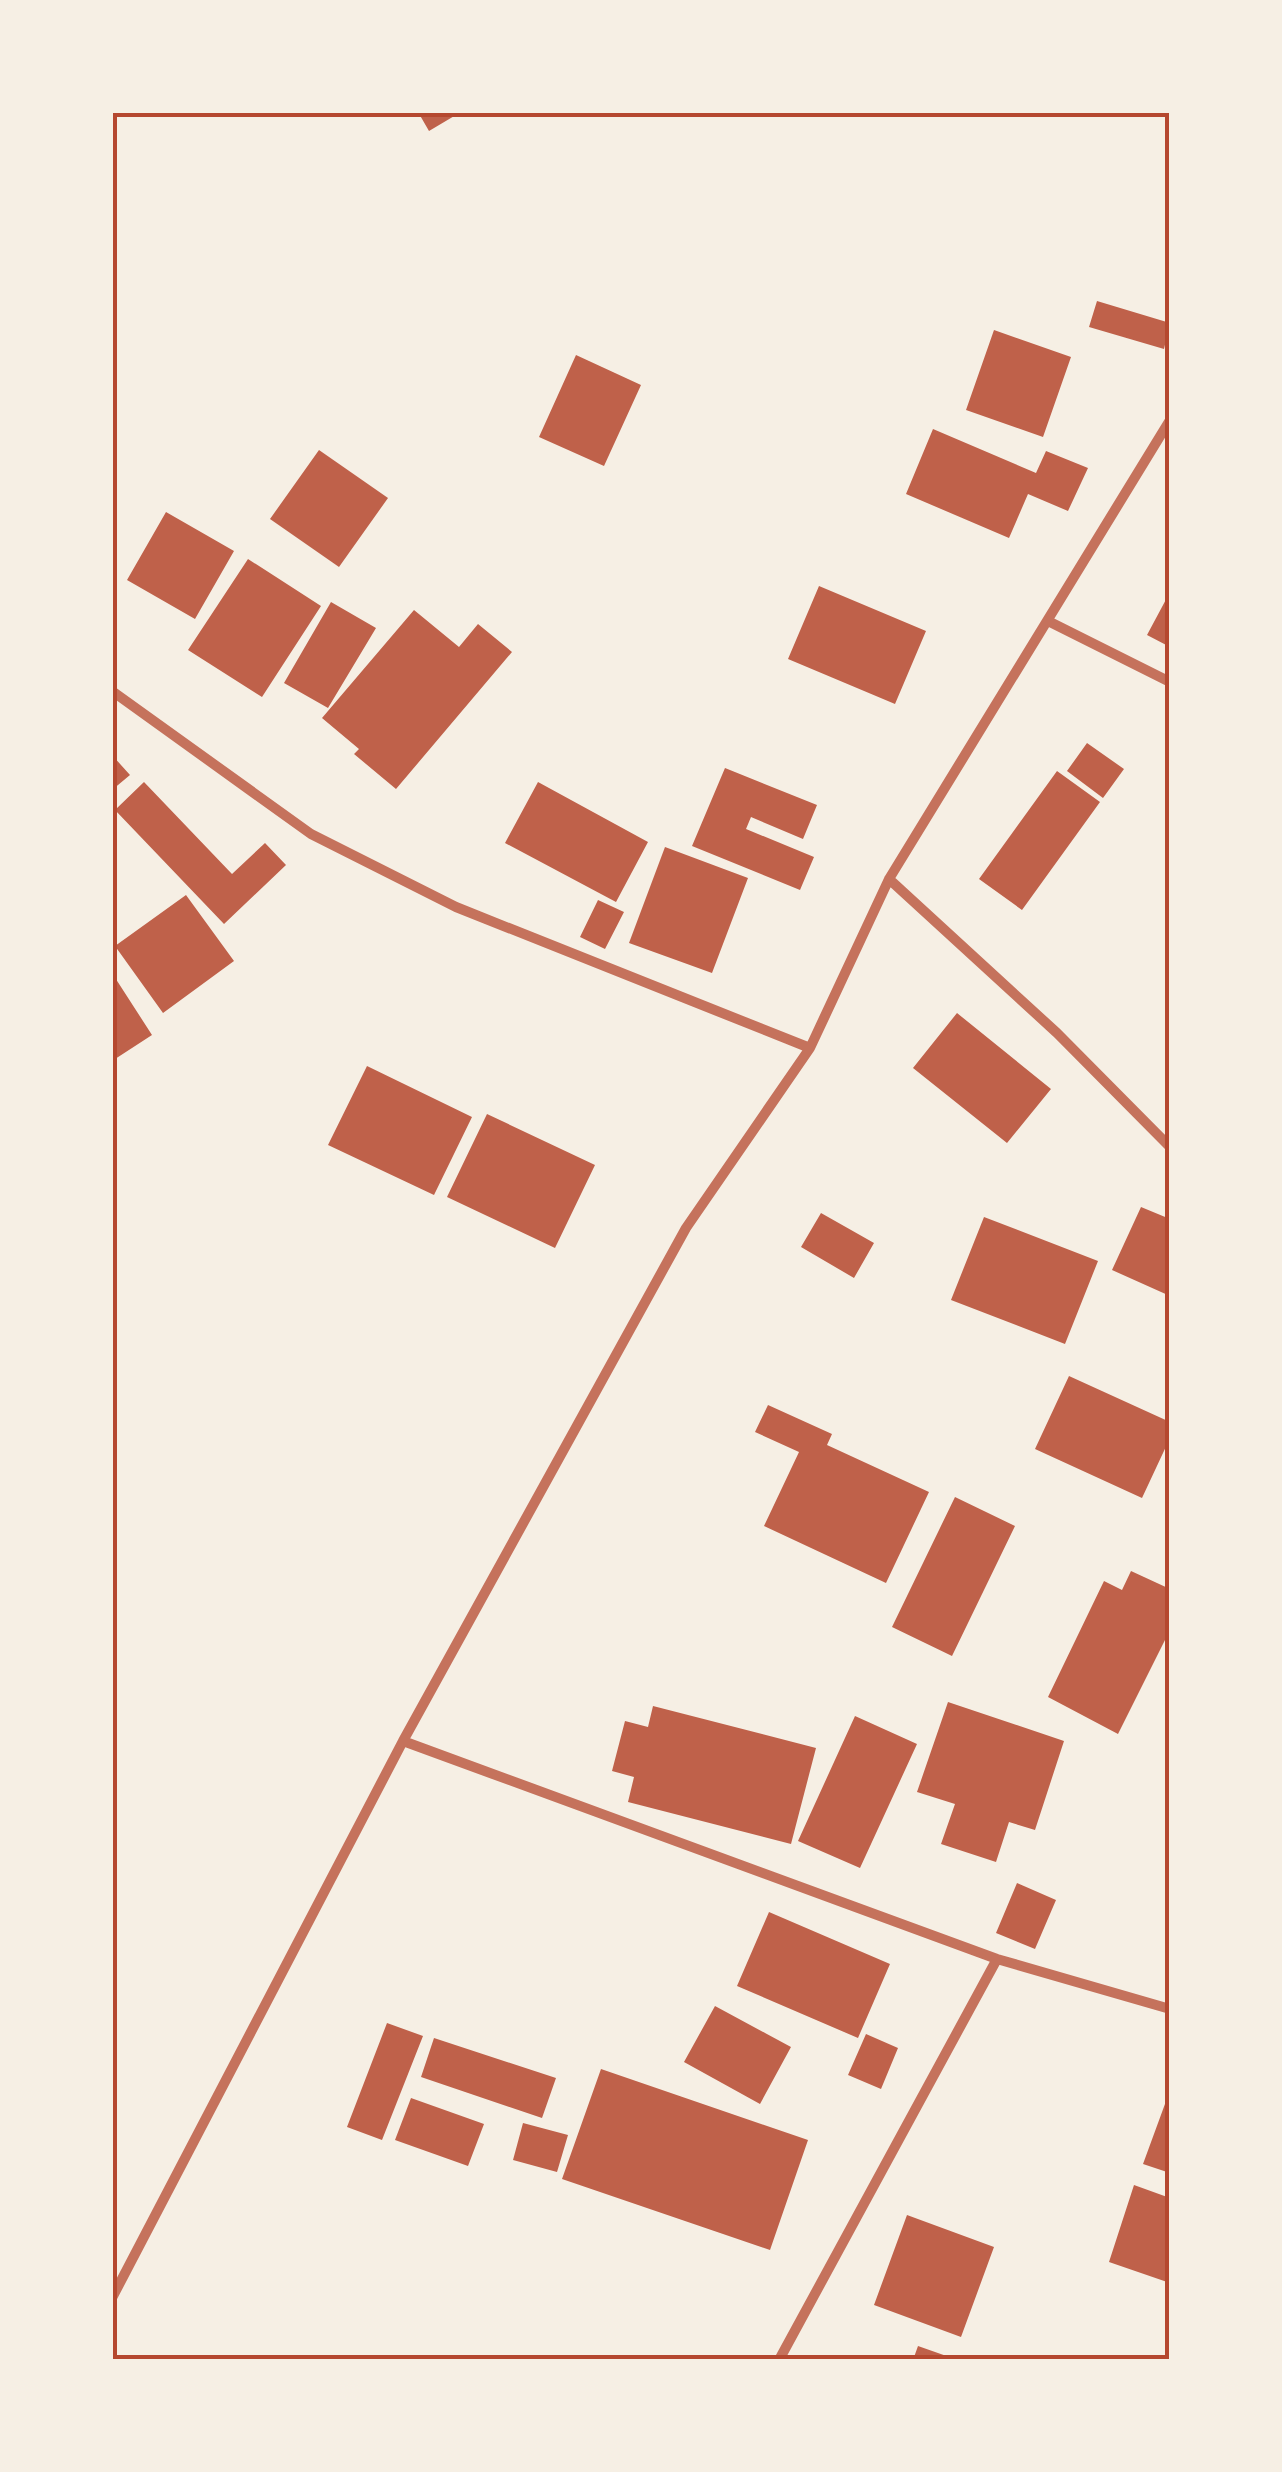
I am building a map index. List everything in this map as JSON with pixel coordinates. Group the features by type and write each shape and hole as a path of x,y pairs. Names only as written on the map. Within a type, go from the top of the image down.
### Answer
{"street":[{"path":"112,2298 402,1741 686,1228 810,1048 889,879 1050,622 1170,420"},
{"path":"1050,622 1170,682"},
{"path":"112,691 311,834 456,907 810,1048"},
{"path":"889,879 1070,1046 1170,1146"},
{"path":"402,1741 997,1959 1170,2008"},
{"path":"779,2360 997,1959"}],"building":[{"path":"418,112 461,112 429,131"},
{"path":"1097,301 1170,323 1164,349 1089,327"},
{"path":"994,330 1071,357 1043,437 966,410"},
{"path":"576,355 641,385 604,466 539,437"},
{"path":"933,429 1036,473 1046,451 1088,468 1068,511 1028,494 1009,538 906,494"},
{"path":"319,450 388,498 339,567 270,519"},
{"path":"166,512 234,551 195,619 127,580"},
{"path":"248,559 321,606 262,697 188,650"},
{"path":"819,586 926,631 895,704 788,659"},
{"path":"1170,592 1170,647 1147,635"},
{"path":"331,602 376,628 328,708 284,683"},
{"path":"414,610 459,647 478,624 512,652 396,789 354,754 359,749 322,718"},
{"path":"1087,743 1124,769 1103,798 1067,771"},
{"path":"112,755 130,775 112,790"},
{"path":"725,768 817,805 803,839 751,817 746,829 814,857 800,890 692,846"},
{"path":"1057,771 1100,802 1022,910 979,879"},
{"path":"144,782 232,874 265,843 286,865 224,924 115,810"},
{"path":"538,782 648,842 616,902 505,843"},
{"path":"665,847 748,878 712,973 629,943"},
{"path":"186,895 234,961 163,1013 115,946"},
{"path":"598,900 624,912 605,949 580,937"},
{"path":"112,973 152,1035 112,1061"},
{"path":"957,1013 1051,1089 1007,1143 913,1068"},
{"path":"367,1066 472,1117 434,1195 328,1145"},
{"path":"487,1114 595,1165 555,1248 447,1197"},
{"path":"1141,1207 1170,1219 1170,1296 1112,1270"},
{"path":"821,1213 874,1243 854,1278 801,1247"},
{"path":"984,1217 1098,1261 1065,1344 951,1300"},
{"path":"1069,1376 1170,1422 1170,1438 1142,1498 1035,1449"},
{"path":"768,1405 832,1434 827,1445 929,1492 886,1583 764,1526 799,1452 755,1432"},
{"path":"955,1497 1015,1526 952,1656 892,1627"},
{"path":"1131,1571 1170,1589 1170,1630 1118,1734 1048,1697 1104,1581 1122,1590"},
{"path":"948,1702 1064,1741 1035,1830 1009,1822 996,1862 941,1844 955,1804 917,1792"},
{"path":"653,1706 816,1748 791,1844 628,1802 634,1777 612,1771 625,1721 648,1727"},
{"path":"855,1716 917,1744 860,1868 798,1841"},
{"path":"1017,1883 1056,1900 1035,1949 996,1933"},
{"path":"769,1912 890,1964 858,2038 737,1986"},
{"path":"715,2006 791,2047 760,2104 684,2062"},
{"path":"387,2023 423,2036 382,2140 347,2127"},
{"path":"866,2034 898,2048 881,2089 848,2075"},
{"path":"434,2038 556,2078 542,2118 421,2077"},
{"path":"601,2069 808,2140 770,2250 562,2179"},
{"path":"1170,2093 1170,2173 1143,2164"},
{"path":"411,2098 484,2124 468,2166 395,2140"},
{"path":"523,2123 568,2135 557,2172 513,2160"},
{"path":"1134,2185 1170,2198 1170,2283 1109,2262"},
{"path":"907,2215 994,2247 961,2337 874,2305"},
{"path":"918,2346 955,2359 955,2360 913,2360"}]}
